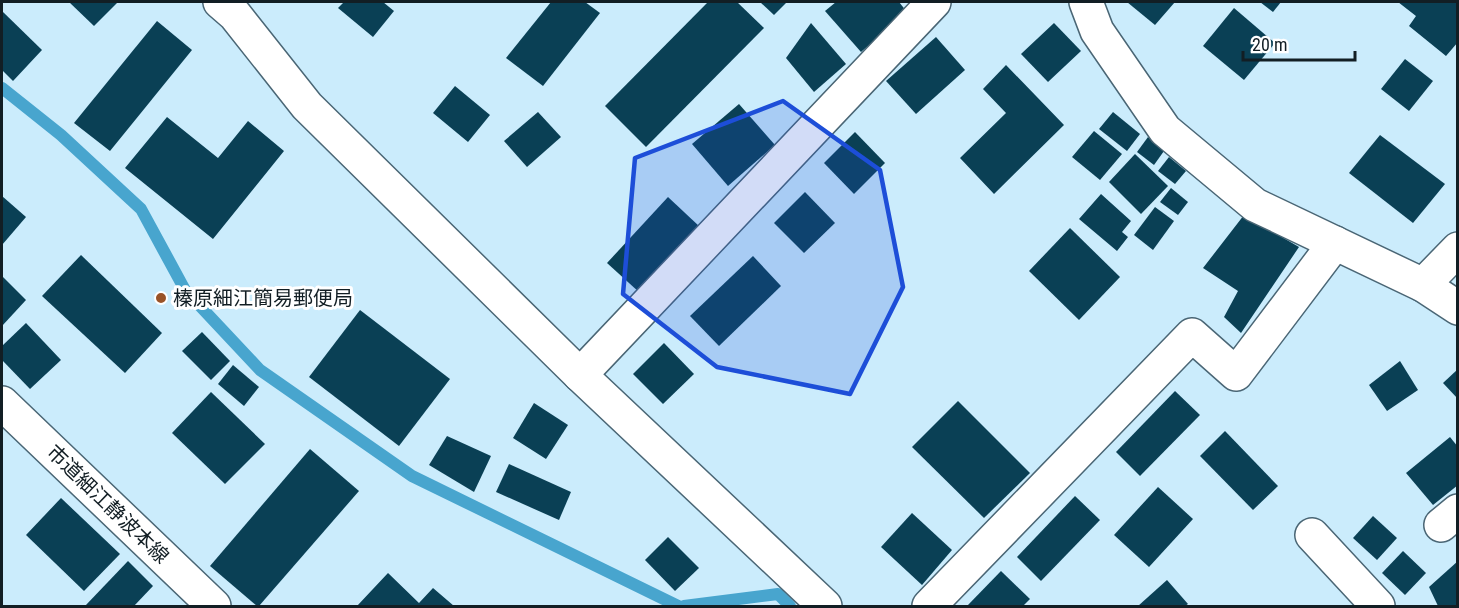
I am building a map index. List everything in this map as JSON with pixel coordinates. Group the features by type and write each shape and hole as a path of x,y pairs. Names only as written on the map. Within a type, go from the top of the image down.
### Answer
{"street":[{"path":"220,2 236,15 307,106 580,375 825,606"},
{"path":"580,375 934,2"},
{"path":"1086,2 1097,32 1165,130 1256,205 1423,285 1458,308"},
{"path":"929,606 1192,335 1236,374 1335,243"},
{"path":"1423,285 1458,249"},
{"name":"市道細江静波本線","path":"2,403 214,606"},
{"path":"1312,536 1378,606"}],"highlighted area":[{"path":"783,101 880,170 903,287 850,394 717,367 623,294 635,158"}],"building":[{"path":"69,2 118,2 94,26"},
{"path":"344,2 383,2 394,11 373,37 338,8"},
{"path":"551,2 585,2 600,13 543,86 506,58"},
{"path":"708,2 737,2 764,28 646,147 605,106"},
{"path":"760,2 787,2 774,15"},
{"path":"836,2 899,2 907,12 861,52 825,11"},
{"path":"1127,2 1175,2 1155,25"},
{"path":"1260,2 1281,2 1273,12"},
{"path":"1398,2 1458,2 1458,42 1446,56 1409,26 1416,16"},
{"path":"1234,8 1275,43 1244,80 1203,46"},
{"path":"2,11 42,50 13,81 2,70"},
{"path":"157,21 192,50 110,151 74,123"},
{"path":"811,23 846,64 814,92 786,58"},
{"path":"1054,23 1081,51 1048,82 1021,54"},
{"path":"936,37 965,70 916,114 886,81"},
{"path":"1405,59 1433,81 1409,111 1381,89"},
{"path":"1006,65 1064,125 994,194 960,158 1006,113 983,89"},
{"path":"455,86 490,115 468,142 433,113"},
{"path":"739,104 775,145 728,186 692,144"},
{"path":"538,112 561,137 527,167 504,141"},
{"path":"1113,112 1140,134 1127,151 1099,129"},
{"path":"167,117 218,158 248,121 284,151 213,239 125,168"},
{"path":"1094,131 1122,154 1100,180 1072,157"},
{"path":"855,132 885,163 854,194 824,163"},
{"path":"1380,135 1445,184 1413,223 1349,173"},
{"path":"1148,137 1164,151 1154,165 1137,152"},
{"path":"1135,154 1168,186 1141,214 1109,182"},
{"path":"1169,157 1186,171 1175,184 1158,171"},
{"path":"1171,188 1188,202 1178,215 1160,202"},
{"path":"805,192 835,223 804,253 774,223"},
{"path":"1101,194 1131,221 1122,232 1128,237 1117,251 1079,219"},
{"path":"2,196 26,217 2,245"},
{"path":"668,197 700,227 640,293 607,263"},
{"path":"1155,207 1174,221 1153,250 1134,235"},
{"path":"1244,215 1299,247 1241,333 1224,317 1238,291 1203,268"},
{"path":"1070,228 1120,277 1079,320 1029,271"},
{"path":"81,255 162,333 125,373 42,296"},
{"path":"753,256 781,286 719,346 690,316"},
{"path":"2,276 26,300 2,326"},
{"path":"360,310 450,379 399,446 309,377"},
{"path":"26,323 61,360 30,389 2,360 2,346"},
{"path":"202,332 230,361 211,380 182,351"},
{"path":"664,343 694,374 663,404 633,374"},
{"path":"1400,361 1418,390 1387,411 1369,385"},
{"path":"233,365 259,387 244,406 218,384"},
{"path":"1458,369 1458,399 1443,383"},
{"path":"1175,391 1200,415 1140,476 1116,452"},
{"path":"211,392 265,444 225,484 172,433"},
{"path":"958,401 1030,473 984,518 912,447"},
{"path":"534,403 568,425 546,459 513,438"},
{"path":"1225,431 1278,486 1253,510 1200,456"},
{"path":"447,436 491,456 474,492 429,465"},
{"path":"1450,437 1458,447 1458,485 1433,505 1406,473"},
{"path":"310,449 359,491 257,606 210,566"},
{"path":"509,464 571,492 559,520 496,492"},
{"path":"1158,487 1193,519 1149,567 1114,535"},
{"path":"1075,496 1100,520 1041,581 1017,557"},
{"path":"61,498 120,554 84,591 26,535"},
{"path":"912,513 952,550 922,585 881,547"},
{"path":"1373,516 1397,538 1377,560 1353,538"},
{"path":"668,537 699,568 675,591 645,560"},
{"path":"1403,551 1426,573 1405,595 1382,573"},
{"path":"128,561 153,586 134,606 85,606"},
{"path":"1458,561 1458,606 1438,606 1429,587"},
{"path":"1001,571 1030,599 1023,606 967,606"},
{"path":"388,573 419,603 433,588 454,606 357,606"},
{"path":"1167,580 1188,604 1185,606 1138,606"}],"waterway":[{"path":"2,88 61,135 141,209 185,290 260,370 412,476 678,606"},
{"path":"684,606 778,594 790,606"}],"place":[{"name":"榛原細江簡易郵便局","path":"161,298"}]}
